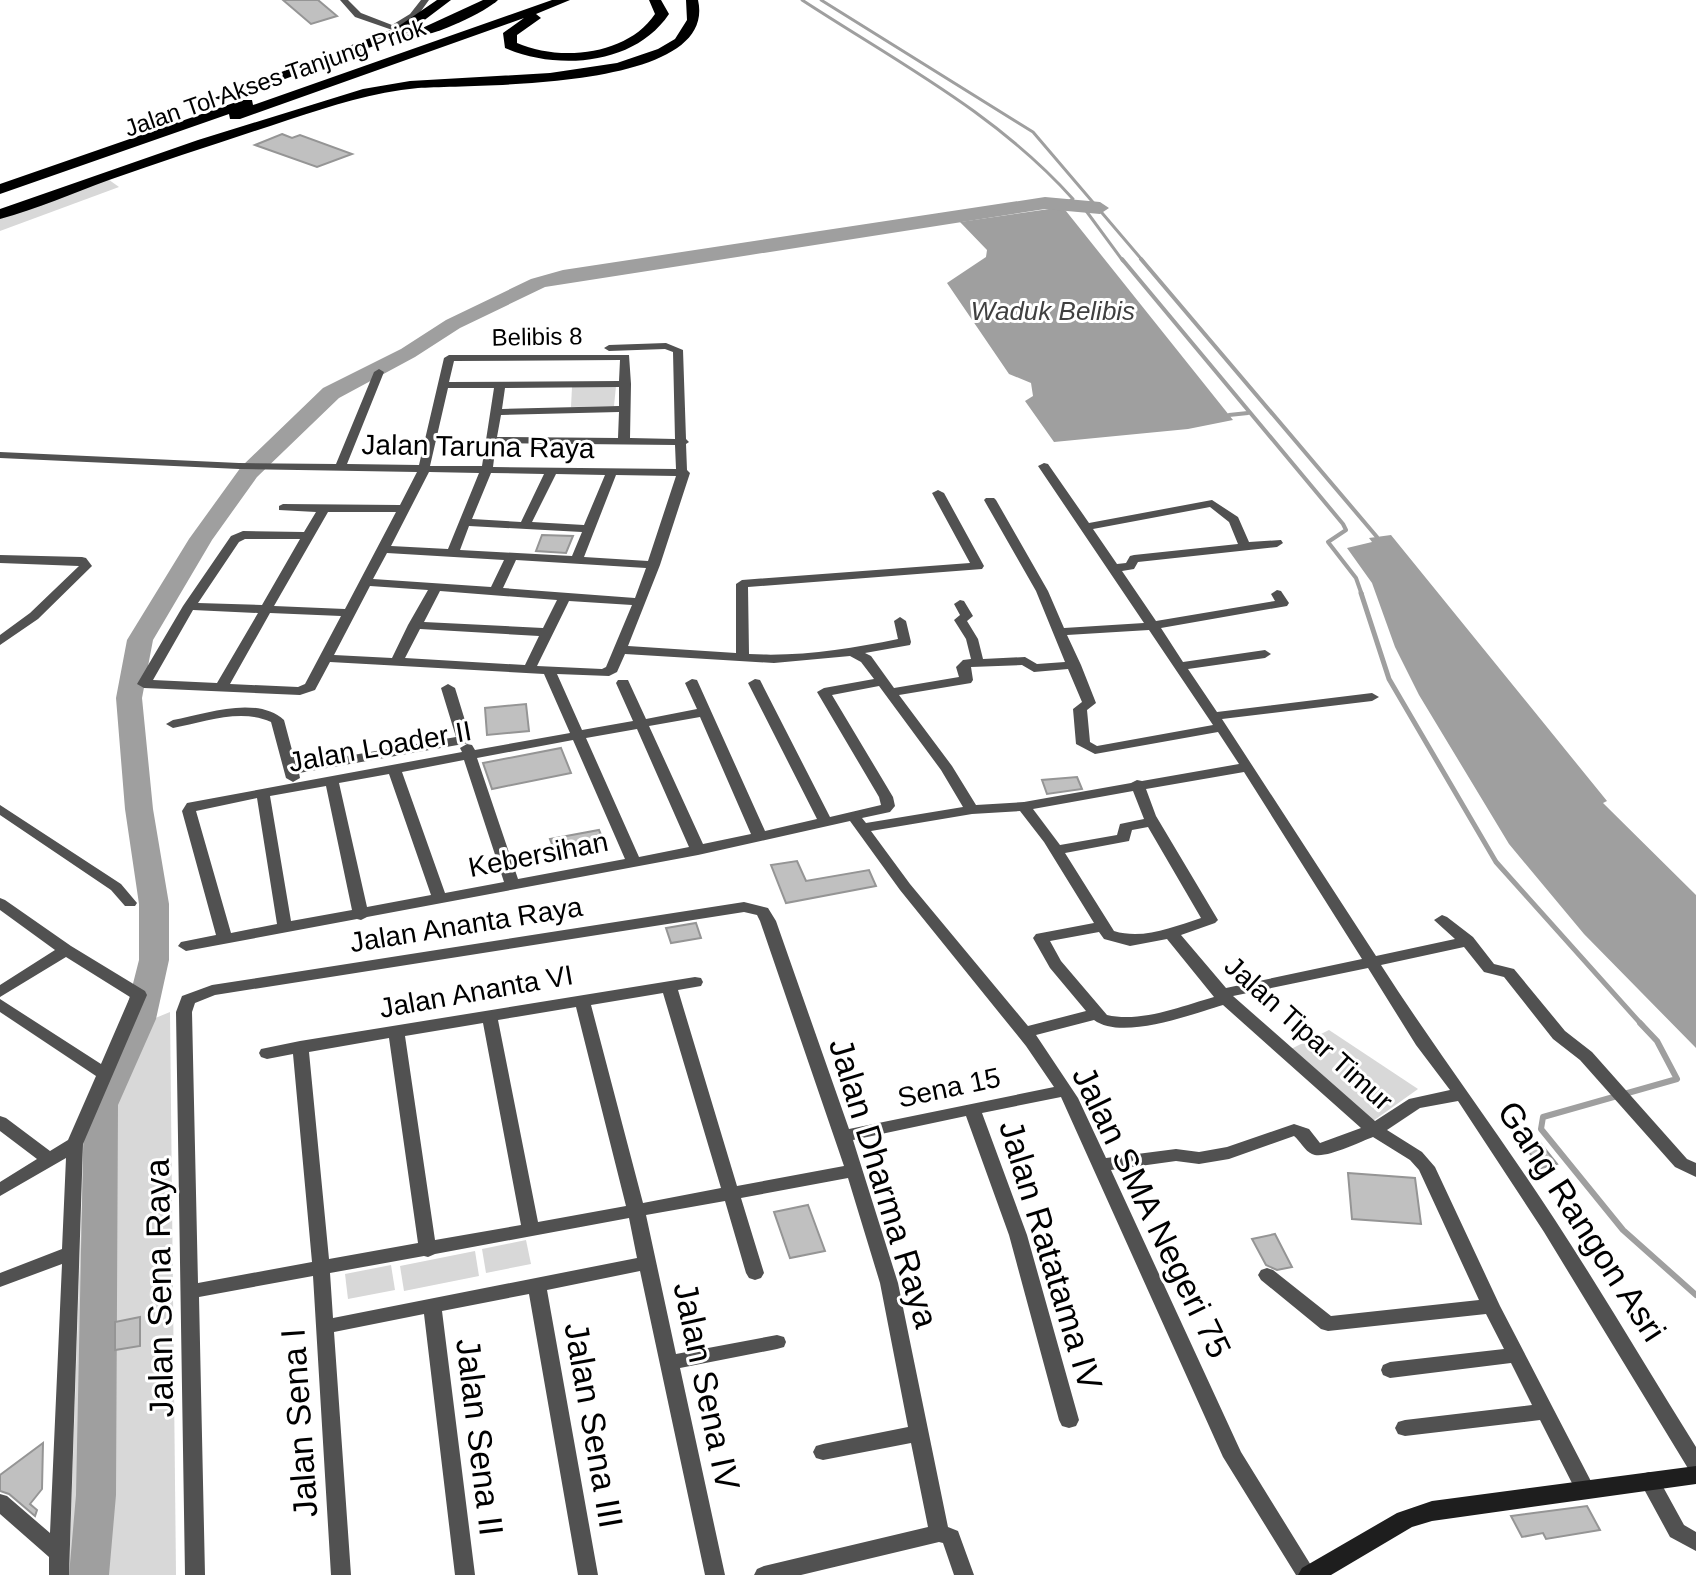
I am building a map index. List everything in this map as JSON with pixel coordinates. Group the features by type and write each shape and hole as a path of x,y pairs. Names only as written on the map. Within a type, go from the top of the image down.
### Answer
{"highway":[{"path":"418,22 434,0"},
{"path":"0,174 418,22 445,0"},
{"path":"222,111 455,19 492,0"},
{"name":"Jalan Tol Akses Tanjung Priok","path":"0,189 542,0"},
{"name":"Jalan Tol Akses Tanjung Priok","path":"0,201 564,0"},
{"path":"577,0 519,26 509,36 510,45 526,53 553,56 584,55 619,47 643,36 657,25 662,11 655,0"},
{"path":"0,201 341,88 420,76 559,69 615,59 650,46 672,30 681,16 676,0"},
{"path":"0,214 351,95 420,84 570,75 638,61 674,46 692,30 696,18 692,0"}],"street":[{"path":"344,0 358,15 397,29 413,16 425,0"},
{"path":"324,658 608,672 622,650 684,473 683,442 678,350 666,346 597,348"},
{"name":"Belibis 8","path":"442,385 449,358 625,357 626,384"},
{"path":"340,468 379,372"},
{"path":"567,410 570,384"},
{"path":"309,536 237,536 189,606 144,684 306,691 347,613 368,582 424,469 442,385 626,384 624,441"},
{"path":"452,554 487,468 500,385"},
{"path":"496,412 625,409"},
{"path":"493,440 683,442"},
{"name":"Jalan Taruna Raya","path":"0,455 239,466 684,473"},
{"name":"Gang Rangon Asri","path":"1044,466 1248,767 1422,1041 1462,1094 1550,1227 1696,1464"},
{"path":"525,525 552,470"},
{"path":"576,561 612,471"},
{"path":"743,658 742,584 978,566 938,493"},
{"path":"990,500 1062,632 1075,665 1089,703 1080,709 1078,716 1083,744 1088,749 1218,722 1372,697"},
{"path":"1086,527 1212,503 1234,520 1245,546"},
{"path":"283,508 405,509"},
{"path":"221,688 324,508"},
{"path":"466,522 589,529"},
{"path":"1113,568 1130,566 1134,559 1277,543"},
{"path":"384,549 654,565"},
{"path":"496,591 511,557"},
{"path":"0,559 82,561 86,566 34,616 0,641"},
{"path":"368,582 640,602"},
{"path":"396,663 436,587"},
{"path":"1062,632 1151,626 1282,604 1277,594"},
{"path":"529,669 565,596"},
{"path":"960,604 967,616 960,620 969,631 978,663"},
{"path":"189,606 347,613"},
{"path":"622,650 743,658 793,658 852,652 905,642 900,621"},
{"path":"414,625 545,632"},
{"path":"852,652 866,659 947,769 972,810"},
{"path":"1179,666 1265,654"},
{"path":"886,687 966,680 964,664 1025,661 1034,668 1075,665"},
{"path":"549,671 634,862"},
{"path":"623,683 698,850"},
{"path":"692,683 760,837"},
{"path":"755,683 826,823"},
{"name":"Kebersihan","path":"186,946 361,915 826,823 858,823 885,809 888,806 886,797 824,692 886,687"},
{"path":"448,688 512,884"},
{"path":"173,724 245,712 268,714 277,720 295,788"},
{"name":"Jalan Loader II","path":"225,939 189,811 192,806 642,726 705,712"},
{"path":"291,770 464,740"},
{"path":"858,823 1024,806 1248,767"},
{"path":"395,770 440,899"},
{"path":"332,781 361,915"},
{"path":"1024,806 1057,850 1103,926 1118,940 1171,933 1210,920 1152,822 1137,784"},
{"path":"263,793 285,929"},
{"path":"0,809 116,887 130,903"},
{"path":"1057,850 1124,838 1125,827 1152,822"},
{"name":"Jalan SMA Negeri 75","path":"858,823 905,887 1024,1033 1065,1090 1233,1457 1309,1575"},
{"path":"0,903 66,950 139,995 75,1144 59,1575"},
{"name":"Jalan Ananta Raya","path":"188,1000 212,990 755,907"},
{"name":"Jalan Dharma Raya","path":"755,907 763,911 768,921 843,1136 889,1283 939,1533"},
{"path":"1442,920 1468,941 1489,968 1509,973 1559,1035 1586,1056 1616,1094 1681,1163 1696,1171"},
{"path":"1103,926 1041,938 1055,964 1095,1014 1115,1023 1468,941"},
{"name":"Jalan Tipar Timur","path":"1171,933 1223,997 1374,1130 1416,1156 1426,1167 1491,1306 1585,1489"},
{"path":"0,992 66,950"},
{"name":"Jalan Ananta VI","path":"267,1053 695,982"},
{"path":"669,987 755,1273"},
{"name":"Jalan Sena IV","path":"582,999 636,1211 715,1575"},
{"name":"Jalan Sena Raya","path":"188,1000 184,1012 192,1291 195,1575"},
{"path":"0,1004 106,1075"},
{"path":"1024,1033 1095,1014"},
{"path":"489,1015 531,1231"},
{"path":"396,1031 428,1250"},
{"name":"Jalan Sena I","path":"300,1047 321,1267 341,1575"},
{"name":"Sena 15","path":"843,1136 1065,1090"},
{"path":"1101,1165 1176,1155 1193,1159 1214,1156 1294,1130 1303,1133 1315,1149 1323,1149 1374,1130 1415,1103 1462,1094"},
{"name":"Jalan Ratatama IV","path":"972,1109 1018,1235 1069,1420"},
{"path":"0,1122 48,1158"},
{"path":"0,1190 75,1144"},
{"path":"192,1291 853,1171"},
{"path":"0,1280 72,1253"},
{"path":"324,1327 648,1263"},
{"path":"1267,1275 1328,1324 1491,1306"},
{"name":"Jalan Sena III","path":"537,1286 588,1575"},
{"name":"Jalan Sena II","path":"432,1307 465,1575"},
{"path":"669,1363 777,1342"},
{"path":"1390,1370 1516,1355"},
{"path":"1405,1428 1544,1412"},
{"path":"823,1452 919,1433"},
{"path":"1309,1575 1419,1515 1696,1475"},
{"path":"1649,1480 1677,1531 1696,1542"},
{"path":"0,1502 60,1554"},
{"path":"764,1575 939,1533 951,1537 964,1575"}],"shaded area":[{"path":"105,177 119,187 0,231 0,214"},
{"path":"616,386 614,406 571,407 572,387"},
{"path":"170,1012 176,1575 69,1575 84,1135 136,1026"},
{"path":"1329,1030 1418,1089 1373,1121 1287,1051"},
{"path":"526,1240 531,1264 486,1273 482,1249"},
{"path":"475,1251 479,1276 404,1291 400,1266"},
{"path":"391,1265 395,1290 348,1299 345,1274"}],"water":[{"name":"Waduk Belibis","path":"1056,208 1066,211 1233,420 1188,429 1054,442 1025,401 1033,396 1031,383 1009,374 947,283 986,257 987,250 960,222"},
{"path":"1391,535 1607,801 1603,803 1696,895 1696,1048 1584,934 1509,844 1419,695 1395,647 1372,583 1347,548 1372,542 1369,538"}],"building":[{"path":"283,0 318,0 337,16 311,24"},
{"path":"282,134 292,138 300,135 352,154 317,167 255,145"},
{"path":"542,535 573,536 566,553 536,551"},
{"path":"526,704 529,731 487,735 485,708"},
{"path":"561,748 571,773 492,789 483,763"},
{"path":"1077,777 1082,789 1047,794 1042,780"},
{"path":"599,830 604,842 555,852 550,839"},
{"path":"797,861 806,881 869,870 876,886 786,903 771,865"},
{"path":"696,923 701,938 671,943 666,928"},
{"path":"1538,1140 1557,1164 1541,1168 1523,1144"},
{"path":"1348,1173 1415,1178 1421,1224 1352,1219"},
{"path":"808,1205 825,1251 790,1258 774,1212"},
{"path":"1275,1234 1292,1267 1277,1270 1266,1265 1252,1239"},
{"path":"140,1317 140,1346 115,1350 115,1322"},
{"path":"43,1443 42,1489 30,1504 37,1510 35,1516 9,1494 0,1491 0,1475"},
{"path":"1587,1506 1600,1530 1546,1539 1543,1533 1522,1537 1511,1516"}],"waterway":[{"path":"802,0 944,90 1012,140 1073,199 1068,202"},
{"path":"821,0 1033,132 1143,261"},
{"path":"89,1575 96,1495 101,1105 140,1019 154,960 154,904 139,809 129,698 140,640 201,539 249,472 331,393 408,353 453,324 538,283 563,276 1045,203 1100,208"},
{"path":"1062,210 1075,205"},
{"path":"1084,208 1123,261"},
{"path":"1122,259 1343,524 1346,530 1328,542 1356,578 1362,595"},
{"path":"1141,259 1377,537"},
{"path":"1229,415 1248,413"},
{"path":"1361,593 1389,679 1496,862 1642,1025"},
{"path":"1640,1023 1657,1041 1677,1079 1543,1117 1541,1129 1623,1230 1696,1295"}]}
